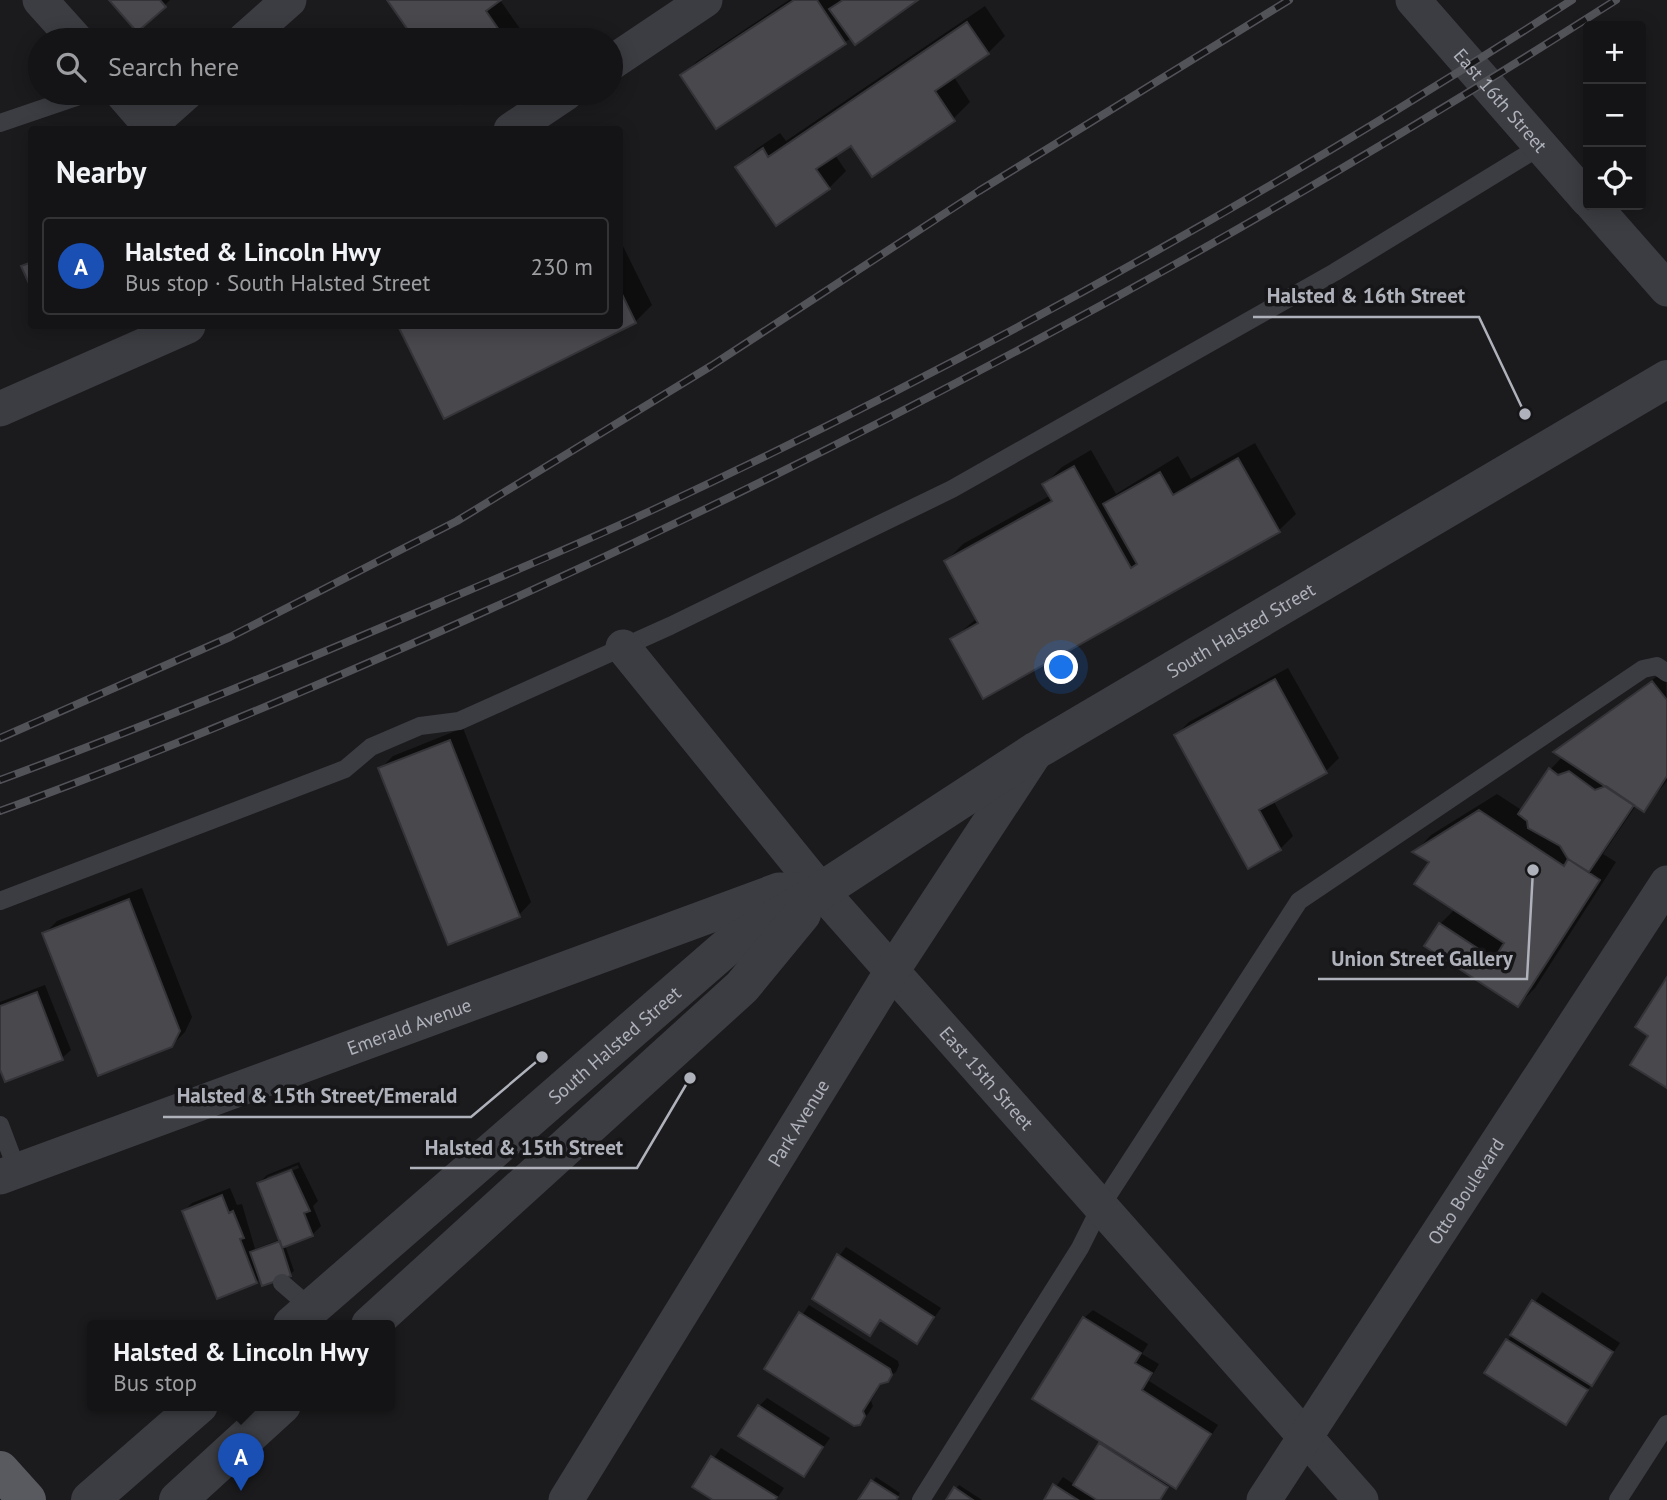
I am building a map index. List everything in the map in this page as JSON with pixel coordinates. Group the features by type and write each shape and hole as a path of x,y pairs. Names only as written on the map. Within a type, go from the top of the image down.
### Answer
{"main road":[{"path":"0,1469 27,1500"}],"street":[{"path":"40,0 65,28"},
{"path":"258,28 289,0"},
{"path":"623,55 705,0"},
{"name":"East 16th Street","path":"1413,0 1583,194"},
{"path":"133,105 151,126"},
{"path":"153,126 174,105"},
{"path":"517,126 548,105"},
{"path":"1597,210 1667,289"},
{"path":"0,409 181,329"},
{"name":"South Halsted Street","path":"302,1316 727,947 821,891 1037,750 1667,379"},
{"name":"East 15th Street","path":"623,647 821,891 1361,1500"},
{"name":"Park Avenue","path":"566,1500 892,971 1037,750"},
{"name":"Otto Boulevard","path":"1265,1500 1667,883"},
{"name":"Emerald Avenue","path":"9,1174 779,890 821,891"},
{"name":"South Halsted Street","path":"376,1320 742,987 821,891"},
{"path":"90,1500 192,1411"},
{"path":"178,1500 275,1411"}],"lane":[{"path":"0,123 53,105"},
{"path":"0,901 345,769 371,747 420,726 459,720 623,647 952,489 1335,272 1541,146"},
{"path":"921,1500 1080,1248 1101,1206 1299,901 1643,669 1657,666 1667,673"},
{"path":"0,1125 9,1174"},
{"path":"282,1283 302,1316"},
{"path":"1618,1500 1665,1430"}],"building":[{"path":"109,0 160,0 166,7 142,28 134,28"},
{"path":"387,0 501,0 486,11 498,28 407,28"},
{"path":"794,0 817,0 846,44 716,129 680,75"},
{"path":"843,0 918,0 855,45 829,9"},
{"path":"967,22 989,54 935,91 955,121 872,177 851,146 816,169 830,189 776,226 735,167 763,148 768,157"},
{"path":"28,263 28,281 21,266"},
{"path":"623,296 636,323 444,419 399,329 623,329"},
{"path":"1238,458 1280,532 983,699 950,639 978,623 944,561 1052,501 1042,484 1074,466 1131,568 1137,564 1103,504 1160,472 1173,495"},
{"path":"1275,679 1327,773 1259,810 1281,850 1248,869 1174,735"},
{"path":"1652,681 1667,700 1667,776 1644,812 1553,752"},
{"path":"450,740 520,917 448,945 378,768"},
{"path":"1549,768 1558,775 1569,771 1595,790 1606,786 1634,805 1589,872 1568,859 1560,846 1528,828 1527,821 1518,814"},
{"path":"1479,810 1564,866 1568,859 1600,880 1518,1007 1424,946 1439,923 1494,959 1504,943 1414,884 1429,862 1412,852"},
{"path":"129,899 180,1031 172,1047 98,1076 42,933"},
{"path":"1667,977 1667,1088 1630,1065 1648,1036 1635,1027"},
{"path":"37,992 63,1060 5,1082 0,1070 0,1006"},
{"path":"291,1170 310,1211 304,1213 313,1236 282,1248 257,1183"},
{"path":"222,1195 229,1213 233,1211 244,1238 240,1239 257,1283 217,1299 182,1211"},
{"path":"280,1241 291,1276 262,1286 250,1252"},
{"path":"837,1254 934,1317 917,1344 880,1320 870,1336 812,1299"},
{"path":"1532,1300 1613,1352 1592,1386 1510,1335"},
{"path":"799,1312 890,1369 892,1375 888,1382 880,1384 863,1411 865,1416 860,1425 854,1426 764,1369"},
{"path":"1083,1317 1141,1353 1135,1363 1152,1373 1142,1390 1211,1434 1176,1489 1032,1399"},
{"path":"1506,1339 1588,1390 1566,1425 1484,1373"},
{"path":"758,1405 823,1447 804,1477 738,1436"},
{"path":"1099,1443 1168,1487 1160,1500 1097,1500 1073,1485"},
{"path":"711,1456 777,1497 775,1500 713,1500 692,1487"},
{"path":"871,1480 898,1497 896,1500 858,1500"},
{"path":"1053,1484 1078,1500 1044,1500"},
{"path":"954,1487 973,1500 946,1500"}],"railway":[{"path":"0,738 230,637 457,521 711,366 979,191 1289,0"},
{"path":"0,780 158,720 366,634 601,534 779,450 1011,331 1238,204 1351,138 1572,0"},
{"path":"0,811 246,715 488,610 634,543 922,401 1204,248 1480,85 1616,0"}],"place":[{"name":"Halsted & 16th Street","path":"1525,414"},
{"name":"Union Street Gallery","path":"1533,870"},
{"name":"Halsted & 15th Street/Emerald","path":"542,1057"},
{"name":"Halsted & 15th Street","path":"690,1078"},
{"name":"Halsted & Lincoln Hwy","path":"241,1491"}]}
